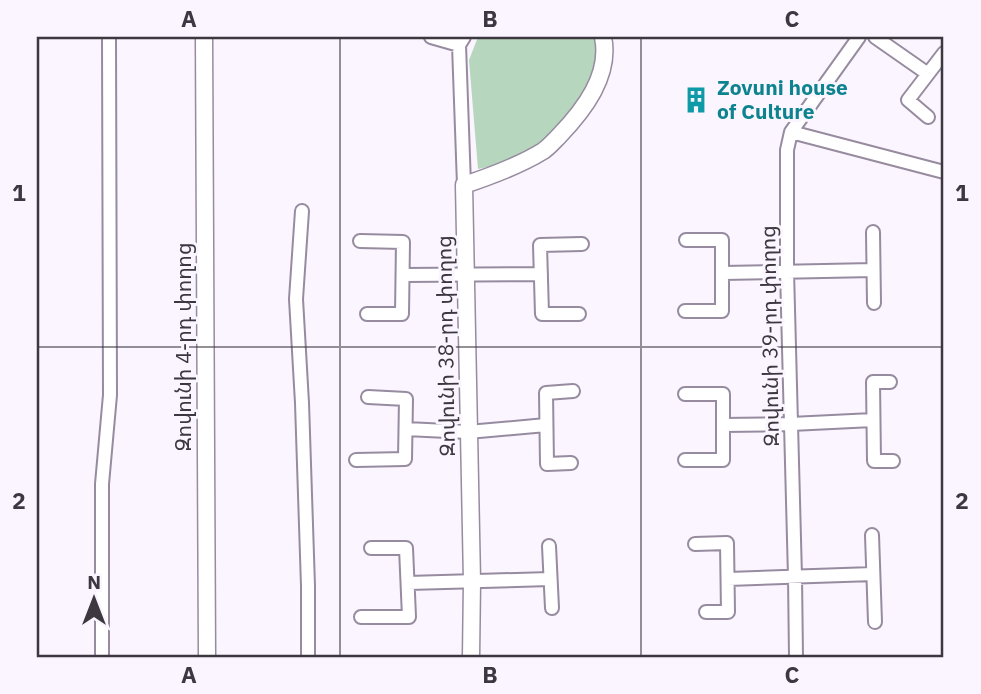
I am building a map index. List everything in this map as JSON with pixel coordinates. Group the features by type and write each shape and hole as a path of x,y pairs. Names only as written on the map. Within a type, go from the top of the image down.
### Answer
{"street":[{"path":"102,657 102,484 110,395 109,37"},
{"name":"Զովունի 4-րդ փողոց","path":"204,37 207,657"},
{"path":"431,37 461,41"},
{"path":"464,185 501,172 545,150 578,117 603,69 603,37"},
{"name":"Զովունի 39-րդ փողոց","path":"796,657 787,271 787,150 792,132 859,37"},
{"path":"876,37 928,74"},
{"name":"Զովունի 38-րդ փողոց","path":"461,41 472,581 471,657"},
{"path":"928,117 908,100 944,53"},
{"path":"792,132 944,172"},
{"path":"302,211 296,299 309,657"},
{"path":"873,232 874,303"},
{"path":"685,311 722,311 723,273 722,240 686,240"},
{"path":"360,241 403,242 402,314 367,314"},
{"path":"579,314 542,314 540,245 582,244"},
{"path":"723,273 873,270"},
{"path":"403,275 541,274"},
{"path":"890,382 873,383 874,461 893,461"},
{"path":"571,463 547,464 546,393 573,391"},
{"path":"685,394 723,394 723,460 685,460"},
{"path":"356,460 405,459 406,399 368,397"},
{"path":"723,425 873,420"},
{"path":"406,429 468,432 547,425"},
{"path":"872,535 875,622"},
{"path":"695,544 727,543 728,612 706,612"},
{"path":"549,546 551,608"},
{"path":"360,617 409,617 406,548 371,548"},
{"path":"728,579 873,573"},
{"path":"408,583 551,579"}],"green space":[{"path":"478,37 597,37 595,72 586,93 550,138 510,162 478,169 469,60"}],"place":[{"name":"Zovuni house of Culture","path":"696,100"}]}
